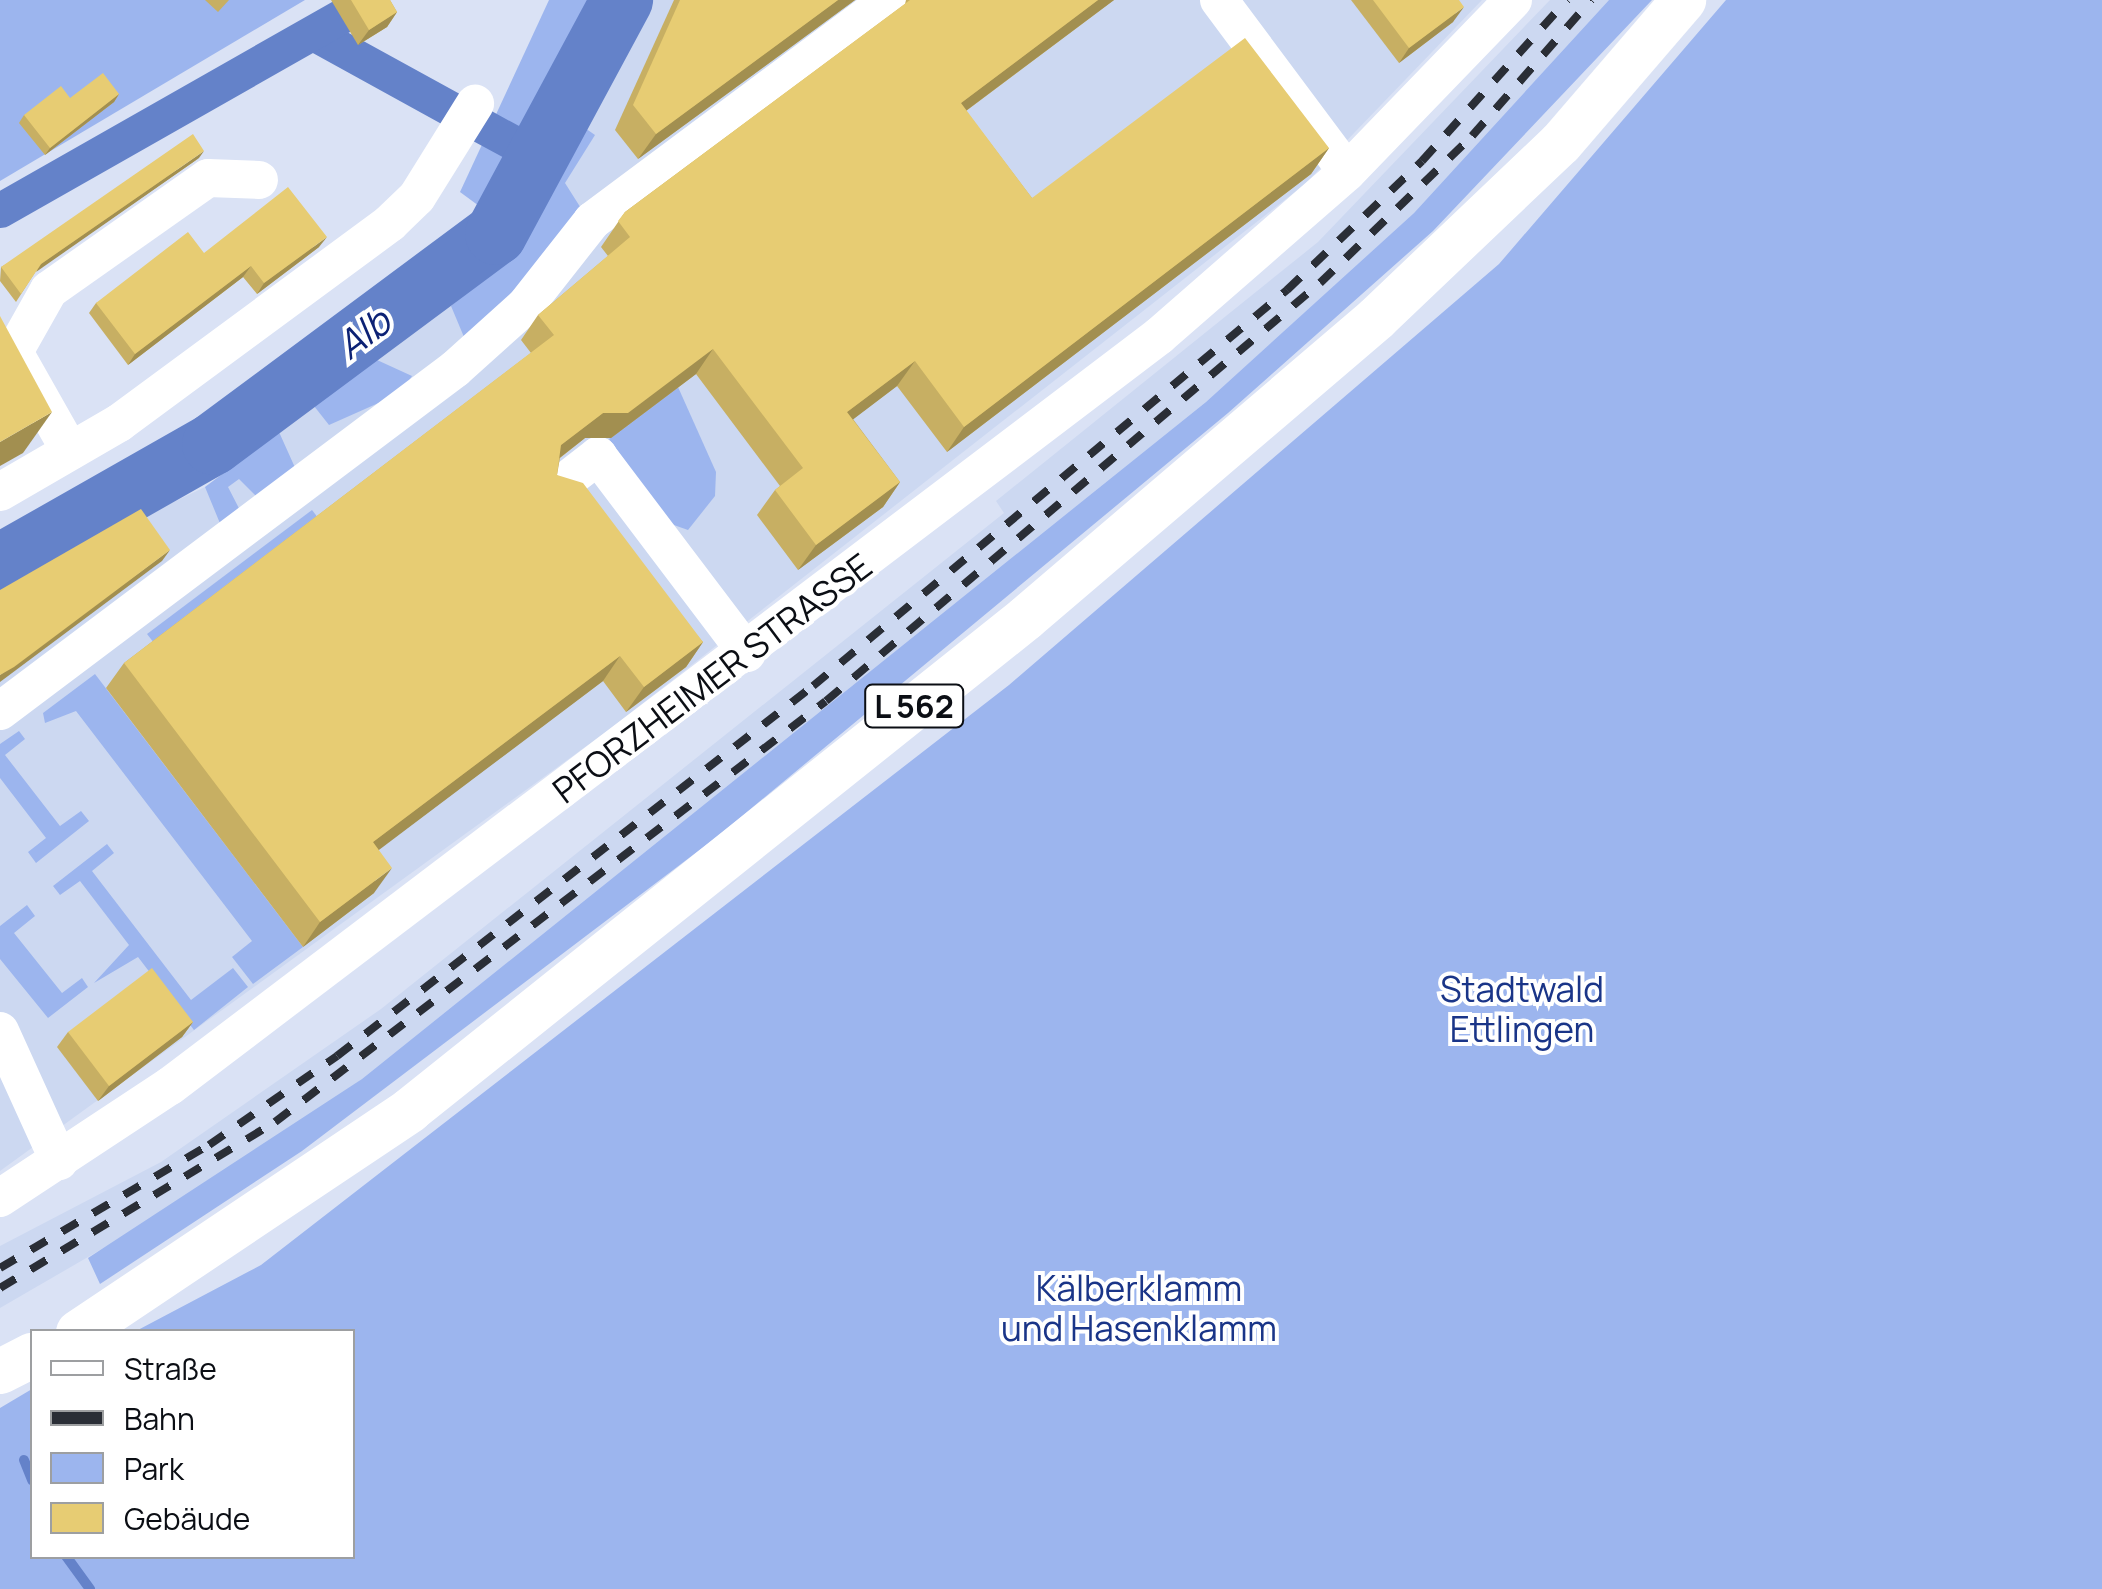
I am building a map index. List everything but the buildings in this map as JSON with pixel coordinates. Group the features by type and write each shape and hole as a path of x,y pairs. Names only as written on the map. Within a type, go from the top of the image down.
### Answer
{"main road":[{"name":"L 562","path":"82,1329 408,1110 1025,618 1376,318 1560,143 1684,0"},
{"path":"0,1371 30,1356"}],"street":[{"path":"0,711 455,369 526,304 592,221 889,0"},
{"path":"1219,0 1347,172"},
{"name":"PFORZHEIMER STRASSE","path":"0,1198 60,1161 746,653 1171,326 1347,172 1514,0"},
{"path":"0,492 70,452 390,223 417,197 475,104"},
{"path":"70,452 14,352 49,290 208,178 259,180"},
{"path":"558,487 598,456 746,653"},
{"path":"0,1031 60,1161"}],"shaded area":[{"path":"645,0 1482,0 1305,184 610,729 0,1171 0,585 205,487 518,247"},
{"path":"1550,0 1609,0 1414,213 1206,402 362,1079 195,1195 0,1308 0,1246 161,1162 381,1009 1004,513 996,501 1318,242"}],"green space":[{"path":"0,0 305,0 0,181"},
{"path":"549,0 605,0 494,217 460,192"},
{"path":"1609,0 1652,0 1433,231 1228,413 718,836 302,1151 100,1284 88,1258 362,1079 1206,402 1414,213"},
{"name":"Stadtwald Ettlingen","path":"1726,0 2102,0 2102,1589 0,1589 0,1408 30,1390 30,1559 355,1559 355,1329 140,1329 261,1265 1009,685 1499,264"},
{"path":"582,126 595,135 565,183 584,213 504,307 464,337 451,306 518,247"},
{"path":"377,360 412,376 401,393 329,425 314,406"},
{"path":"678,387 716,472 715,496 688,530 671,524 609,439"},
{"path":"279,432 297,472 262,502 239,479 228,487 244,518 224,533 205,487"},
{"path":"312,510 322,523 158,648 147,634"},
{"path":"95,674 303,947 253,984 232,957 252,941 76,711 45,723 43,713"},
{"path":"19,731 25,739 5,755 60,826 81,811 89,821 36,863 28,852 46,838 0,778 0,744"},
{"path":"107,844 114,853 92,871 191,1000 233,968 248,987 194,1030 138,957 94,983 129,945 80,881 60,895 53,886"},
{"path":"27,905 35,916 14,933 62,993 82,978 88,987 48,1018 0,959 0,926"}],"waterway":[{"path":"0,210 370,0"},
{"name":"Alb","path":"0,565 213,444 496,234 622,0"},
{"path":"313,33 453,110"},
{"path":"479,124 538,156"},
{"path":"24,1460 30,1475"},
{"path":"68,1559 90,1589"}],"railway":[{"path":"0,1268 209,1145 337,1056 813,686 1287,290 1422,161 1567,0"},
{"path":"0,1288 275,1122 826,701 1320,283 1472,136 1591,0"}],"park label":[{"name":"Kälberklamm und Hasenklamm","path":"1139,1308"}]}
